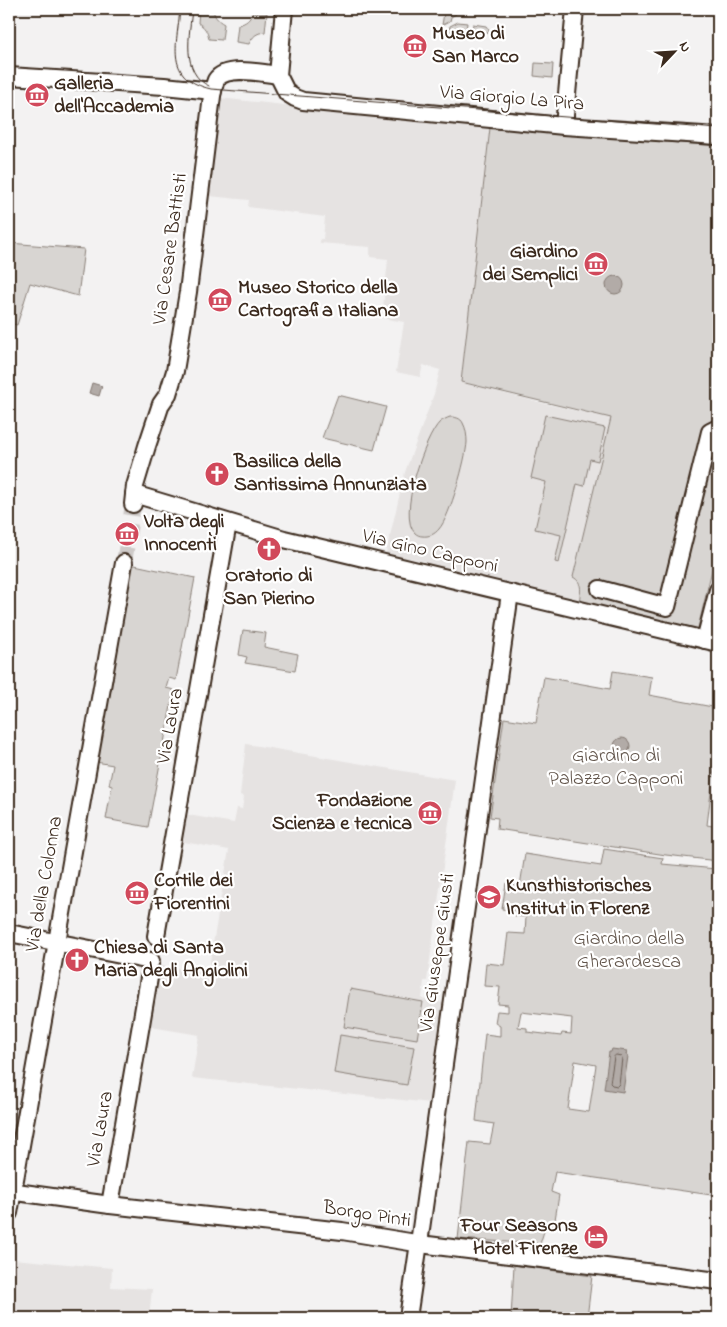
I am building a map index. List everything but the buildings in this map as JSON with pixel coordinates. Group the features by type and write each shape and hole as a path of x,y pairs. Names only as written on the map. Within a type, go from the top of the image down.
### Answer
{"street":[{"path":"9,76 164,86 213,94 217,79 228,72 237,71 278,75 284,9"},
{"path":"564,126 575,9"},
{"name":"Via Giorgio La Pira","path":"278,75 287,93 303,101 564,126 718,136"},
{"name":"Via Cesare Battisti","path":"134,499 135,486 161,404 168,394 175,371 188,292 213,94"},
{"path":"600,589 667,607 710,432 718,428"},
{"name":"Via Gino Capponi","path":"134,499 228,522 284,539 712,641"},
{"name":"Via Laura","path":"110,1205 228,522"},
{"name":"Via della Colonna","path":"9,1213 10,1192 124,563"},
{"path":"712,641 718,590"},
{"name":"Via Giuseppe Giusti","path":"408,1318 510,593"},
{"path":"638,624 644,601"},
{"path":"9,933 151,966"},
{"name":"Borgo Pinti","path":"10,1192 342,1231 419,1244 718,1282"}],"shaded area":[{"path":"220,98 490,128 461,382 546,404 611,418 573,577 580,583 579,603 433,570 427,562 416,559 409,558 400,561 385,557 405,472 434,394 440,370 423,365 420,377 396,372 404,322 382,318 388,259 370,257 370,247 320,243 320,239 323,239 325,217 248,207 249,200 209,196"},
{"path":"246,744 455,780 427,981 424,981 422,999 444,1003 431,1103 192,1078 199,1035 145,1026 155,965 208,973 229,850 178,841 182,814 234,823 237,808 242,809 244,797 240,795"},
{"path":"13,1259 112,1268 111,1287 152,1289 149,1318 9,1318"}],"green space":[{"path":"199,9 213,9 216,18 224,24 222,40 209,39 205,30 198,23"},
{"path":"450,9 456,9 456,14 451,17 450,21 442,25 444,13"},
{"path":"253,12 267,13 265,32 255,35 249,44 236,42 238,25 247,21"},
{"path":"458,22 467,23 466,31 449,31 450,26"},
{"path":"473,24 486,26 489,30 487,33 474,33 472,30"},
{"path":"535,63 553,64 552,78 534,76"},
{"name":"Giardino dei Semplici","path":"490,128 718,146 718,545 697,632 579,603 580,585 573,577 611,418 461,382"},
{"path":"9,243 84,249 78,296 30,283 17,325 9,323"},
{"path":"338,395 386,407 374,450 322,438"},
{"path":"545,415 605,428 598,461 590,459 584,486 577,484 559,563 555,562 561,535 535,529 546,482 531,478"},
{"path":"450,417 461,420 466,432 467,442 461,474 443,523 434,534 420,536 415,533 410,524 409,511 415,477 427,443 434,430 440,422"},
{"path":"130,564 195,578 176,680 169,678 166,688 174,690 148,827 106,819 112,786 109,785 113,765 96,762"},
{"path":"243,630 266,633 264,647 298,654 295,671 245,663 247,657 239,655"},
{"name":"Giardino di Palazzo Capponi","path":"613,671 652,677 649,695 718,708 718,735 707,825 718,827 718,861 666,855 497,829 498,818 490,817 504,718 536,723 544,677 610,689"},
{"name":"Giardino della Gherardesca","path":"604,849 663,858 662,864 716,869 718,863 718,1196 555,1172 551,1192 559,1195 554,1226 546,1225 540,1244 458,1239 469,1142 490,1144 494,1124 476,1121 485,1034 500,1036 500,1026 495,1023 497,1011 508,1012 508,1005 498,1004 500,987 484,986 486,963 504,965 508,933 525,934 526,917 515,916 515,911 502,909 506,883 520,886 525,854 601,866","holes":["521,1012 572,1018 571,1034 562,1033 561,1036 527,1032 527,1028 518,1027","575,1061 596,1065 589,1112 568,1109"]},
{"path":"350,989 423,1002 417,1039 344,1027"},
{"path":"340,1035 414,1047 407,1085 334,1073"},
{"path":"514,1265 592,1276 587,1318 511,1318"}],"water":[{"path":"615,276 621,279 624,285 621,291 615,294 609,291 606,285 609,279"},
{"path":"92,383 102,386 99,396 89,393"},
{"path":"622,738 628,740 630,746 628,752 622,754 616,752 614,746 616,740"},
{"path":"612,1049 627,1051 623,1092 604,1089 609,1052"}],"tunnel":[{"path":"124,563 133,504"}],"tram line":[{"path":"180,9 176,48 180,69 186,77 196,84 211,89 718,129"},
{"path":"192,9 189,40 190,62 200,80 209,86"}],"place":[{"name":"Museo di San Marco","path":"415,46"},
{"name":"Galleria dell'Accademia","path":"37,95"},
{"name":"Giardino dei Semplici","path":"596,264"},
{"name":"Museo Storico della Cartografia Italiana","path":"220,300"},
{"name":"Basilica della Santissima Annunziata","path":"217,474"},
{"name":"Volta degli Innocenti","path":"127,534"},
{"name":"Oratorio di San Pierino","path":"269,549"},
{"name":"Fondazione Scienza e tecnica","path":"430,813"},
{"name":"Cortile dei Fiorentini","path":"137,893"},
{"name":"Kunsthistorisches Institut in Florenz","path":"489,897"},
{"name":"Chiesa di Santa Maria degli Angiolini","path":"77,960"},
{"name":"Four Seasons Hotel Firenze","path":"596,1237"}]}
